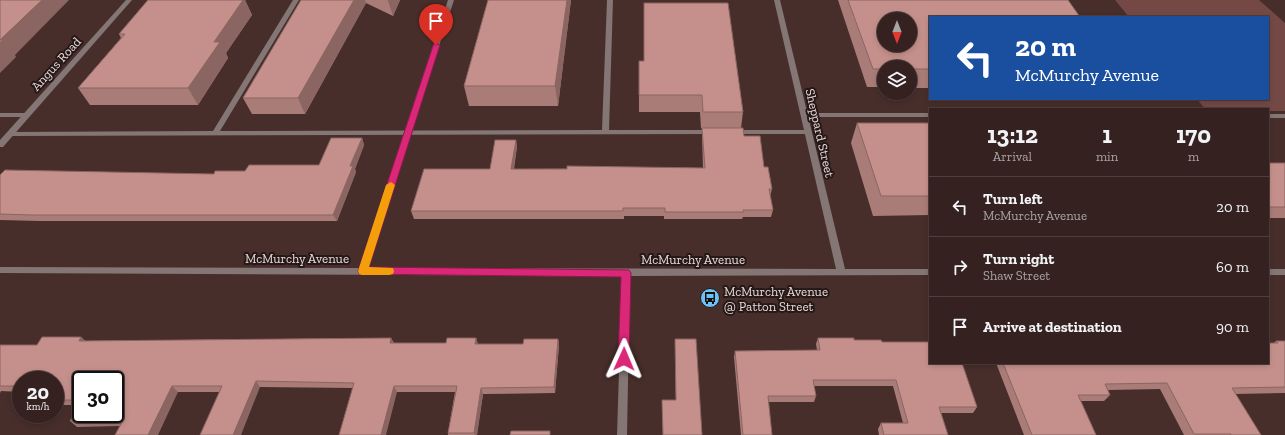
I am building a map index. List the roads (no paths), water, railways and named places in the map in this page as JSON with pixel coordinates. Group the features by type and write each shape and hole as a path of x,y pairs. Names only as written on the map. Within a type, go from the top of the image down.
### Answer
{"street":[{"name":"Angus Road","path":"0,145 129,0"},
{"path":"215,134 296,0"},
{"path":"362,271 451,0"},
{"path":"606,133 610,0"},
{"name":"Sheppard Street","path":"777,0 841,272"},
{"path":"0,115 26,115"},
{"path":"804,115 929,115"},
{"path":"1269,116 1285,116"},
{"path":"10,134 808,132"},
{"name":"McMurchy Avenue","path":"0,270 626,273 929,272"},
{"path":"1269,272 1285,272"},
{"path":"622,435 626,273"}],"place":[{"name":"McMurchy Avenue @ Patton Street","path":"710,298"}]}
